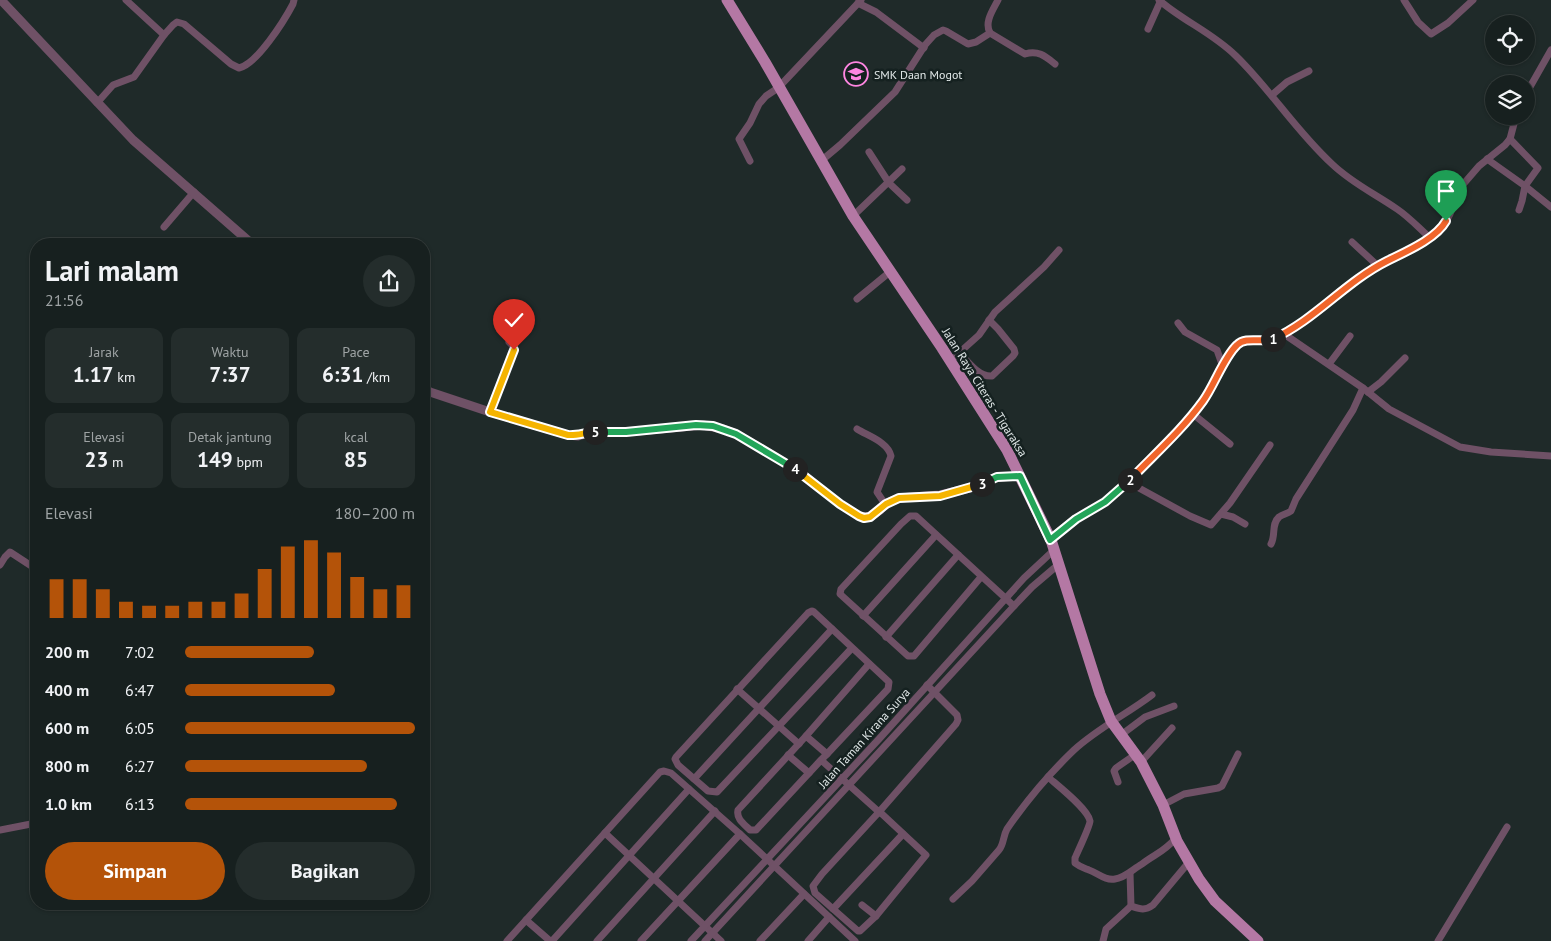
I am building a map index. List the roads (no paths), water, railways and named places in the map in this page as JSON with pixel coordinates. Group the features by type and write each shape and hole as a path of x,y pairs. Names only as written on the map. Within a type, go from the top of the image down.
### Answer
{"main road":[{"name":"Jalan Raya Citeras - Tigaraksa","path":"727,0 765,62 778,88 853,216 891,271 1007,450 1052,545 1100,694 1111,721 1138,758 1163,805 1176,838 1199,879 1215,901 1258,941"}],"street":[{"path":"1,0 133,140 245,238"},
{"path":"126,0 164,35"},
{"path":"97,103 113,85 134,77 164,35 173,25 180,22 231,64 239,68 246,65 276,33 294,0"},
{"path":"998,0 990,15 988,24 990,33 1025,54 1029,52 1040,53 1055,64"},
{"path":"1148,29 1160,0 1219,41 1234,54 1272,95 1316,149 1331,164 1351,181 1397,209 1429,237"},
{"path":"1404,0 1418,22 1431,34 1448,23 1473,0"},
{"path":"750,161 740,142 740,136 750,123 759,104 778,88 859,1 924,48"},
{"path":"821,161 895,92 934,36 943,30 968,44 976,42 990,33"},
{"path":"1535,78 1551,50"},
{"path":"1272,95 1287,82 1309,71"},
{"path":"1514,125 1510,139 1538,168 1525,186 1518,210"},
{"name":"Jalan Taman Kirana Surya","path":"691,941 1006,600 1076,519 1105,502 1128,482 1178,431 1204,401 1234,349 1240,343 1249,340 1263,341 1284,334 1344,288 1429,237 1444,225 1460,188 1487,159 1505,146 1510,139"},
{"path":"869,152 889,183 907,200"},
{"path":"1487,159 1551,207"},
{"path":"853,216 902,169"},
{"path":"164,227 194,192"},
{"path":"1352,242 1378,266"},
{"path":"950,361 979,335 995,312 1044,267 1059,250"},
{"path":"857,299 891,271"},
{"path":"960,352 982,374 990,377 1013,356 1015,353 1014,349 989,320"},
{"path":"1178,323 1185,332 1218,350 1223,367"},
{"path":"1284,334 1365,390 1389,409 1460,448 1551,456"},
{"path":"1328,364 1350,336"},
{"path":"490,412 514,350 509,342"},
{"path":"1271,544 1274,539 1274,524 1276,520 1281,515 1291,511 1296,498 1365,390 1381,382 1405,358"},
{"path":"430,392 568,435 578,436 591,432 626,432 696,425 713,426 736,434 794,468 840,504 859,516 867,518 886,504 899,498 940,496 978,486 997,477 1020,476"},
{"path":"1193,414 1230,444"},
{"path":"857,429 885,445 890,452 891,456 877,492 886,504"},
{"path":"1128,482 1190,516 1208,525 1212,524 1254,470 1270,445"},
{"path":"1221,514 1233,516 1245,524"},
{"path":"981,577 914,656 908,656 840,594 848,582 910,516 916,516 1014,606"},
{"path":"862,616 936,535"},
{"path":"0,565 4,557 10,552 30,565"},
{"path":"886,637 958,555"},
{"name":"Jalan Taman Kirana Surya","path":"705,941 1014,606 1032,587 1059,564"},
{"path":"852,648 717,792 708,791 677,762 676,757 738,689 810,612 814,612 889,682 889,687 756,830 750,830 738,819 738,810 869,664"},
{"path":"694,779 832,628"},
{"path":"820,760 848,784 879,812 926,855 862,931 858,931 833,910 815,893 813,886 879,812 958,720 957,716 927,685"},
{"path":"738,689 799,744"},
{"path":"953,898 972,881 1003,846 1006,831 1048,777 1074,750 1111,721 1141,704 1152,695"},
{"path":"1121,735 1145,717 1174,706"},
{"path":"1118,782 1114,771 1116,768 1138,758 1172,728"},
{"path":"806,736 827,754"},
{"path":"1163,805 1184,794 1222,786 1238,754"},
{"path":"788,755 809,773"},
{"path":"507,941 660,772 664,771 671,773 715,811 854,940"},
{"path":"1048,777 1073,799 1089,818 1088,828 1074,861 1077,865 1108,879 1114,879 1130,872 1143,862 1163,852 1176,838"},
{"path":"526,920 551,941 689,789"},
{"path":"597,941 715,811"},
{"path":"0,830 30,824"},
{"path":"1438,941 1507,827"},
{"path":"605,833 721,941"},
{"path":"641,941 740,834"},
{"path":"833,910 903,834"},
{"path":"1131,906 1143,910 1154,905 1189,862"},
{"path":"1103,941 1106,929 1131,906 1130,872"},
{"path":"760,941 804,894"},
{"path":"862,905 876,916"},
{"path":"808,941 829,917"}],"place":[{"name":"SMK Daan Mogot","path":"856,74"}]}
